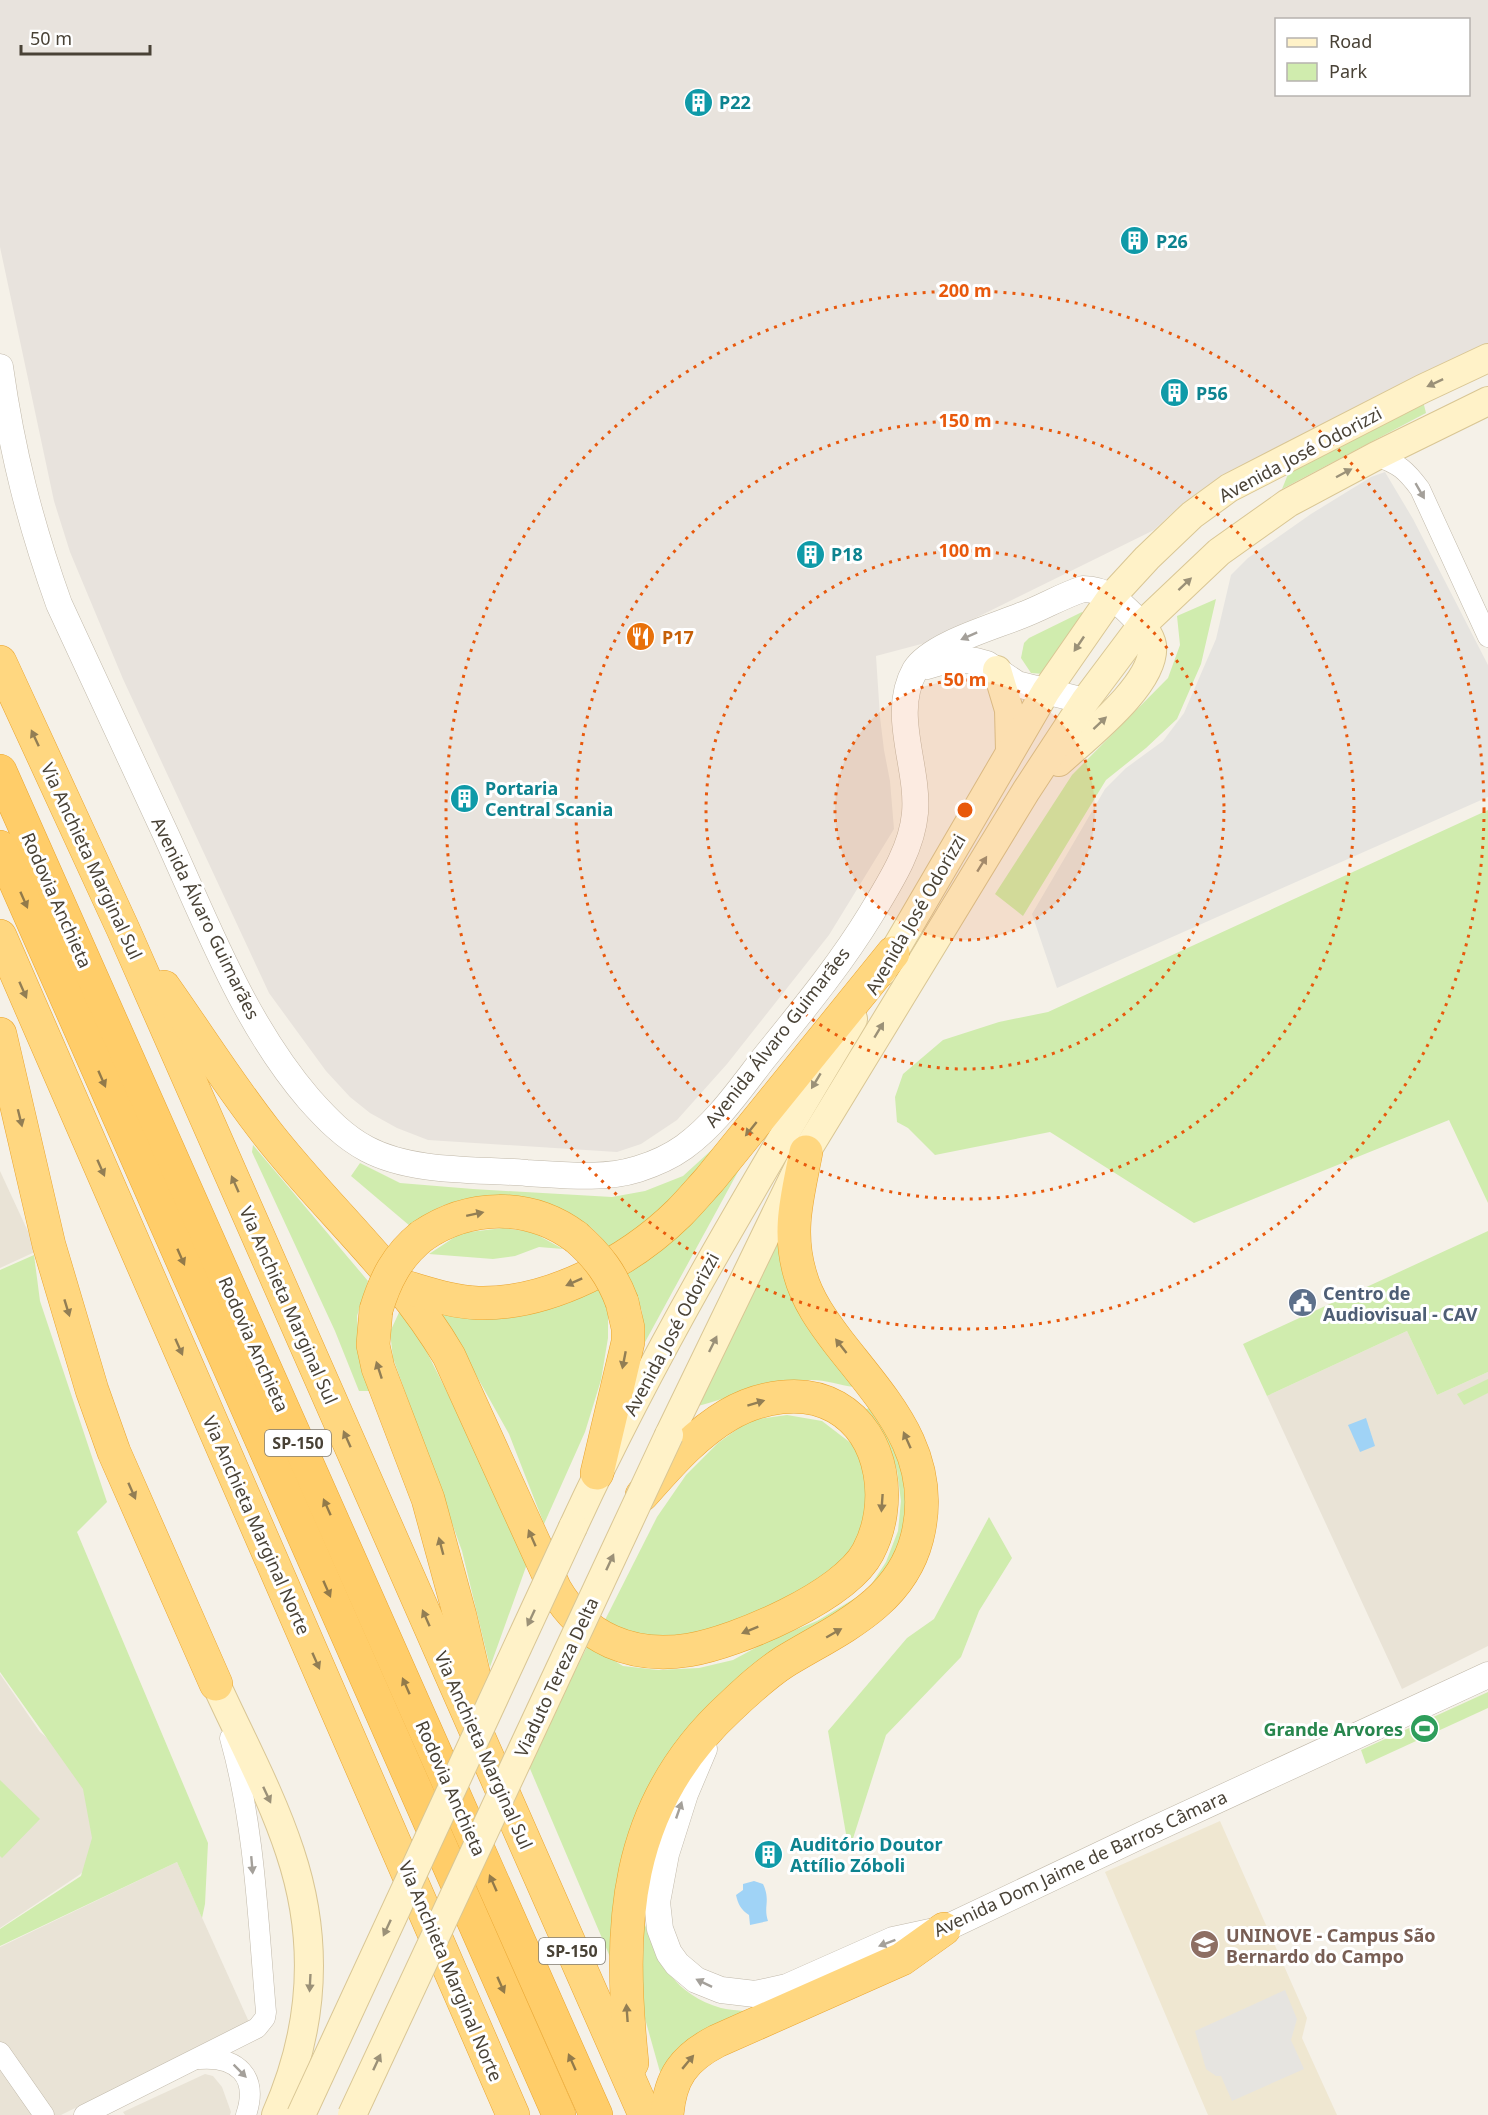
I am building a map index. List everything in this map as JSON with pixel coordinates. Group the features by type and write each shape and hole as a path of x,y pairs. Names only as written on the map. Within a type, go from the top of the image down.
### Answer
{"highway":[{"name":"Via Anchieta Marginal Sul","path":"0,662 123,929 640,2103"},
{"name":"Rodovia Anchieta","path":"0,771 596,2115"},
{"name":"Rodovia Anchieta","path":"0,847 559,2115"},
{"path":"123,929 267,1133 402,1286 435,1333 449,1356 562,1602 596,1635 622,1646 643,1651 673,1652 697,1648 718,1642 792,1612 831,1590 854,1571 868,1552 881,1515 882,1485 879,1470 869,1442 849,1416 832,1405 811,1398"},
{"name":"Via Anchieta Marginal Norte","path":"0,936 513,2115"},
{"path":"402,1286 462,1302 512,1301 569,1285 591,1275 638,1246 678,1214 710,1179 893,953"},
{"path":"0,1034 49,1245 92,1390 114,1452 216,1684"},
{"path":"640,2103 626,2004 625,1968 628,1921 637,1860 646,1830 666,1785 691,1749 719,1716 760,1680 781,1664 862,1616 886,1594 909,1559 916,1542 921,1516 923,1495 921,1480 906,1436 878,1392 815,1310 800,1276 792,1224 806,1152"},
{"path":"500,1787 460,1616 428,1498 378,1368 373,1345 376,1310 387,1279 403,1253 433,1228 455,1218 486,1211 534,1215 576,1236 601,1261 614,1282 622,1302 628,1328 628,1342 597,1473"},
{"path":"640,1498 705,1430 727,1415 771,1398 790,1396 811,1398 834,1395 856,1398 878,1392"},
{"path":"668,2115 670,2095 678,2075 695,2053 717,2041 902,1959 944,1929"}],"main road":[{"name":"Avenida José Odorizzi","path":"597,1473 738,1211 893,953 1046,691 1112,596 1192,515 1229,488 1488,358"},
{"name":"Avenida José Odorizzi","path":"669,1435 806,1152 1026,791 1085,701 1142,624 1229,545 1288,503 1376,456 1488,401"},
{"path":"1026,791 1116,708 1143,678 1148,668 1152,643 1142,624"},
{"path":"997,670 1009,710 1010,751"},
{"name":"Viaduto Tereza Delta","path":"352,2115 669,1435"},
{"path":"301,2115 597,1473"},
{"path":"216,1684 281,1826 296,1869 306,1917 310,1969 309,2002 295,2065 276,2115"}],"street":[{"name":"Avenida Álvaro Guimarães","path":"0,367 18,471 40,552 59,604 243,1001 279,1060 324,1115 352,1139 386,1157 438,1167 561,1174 617,1174 634,1171 654,1163 685,1146 700,1133 741,1087 824,982 870,916 899,863 911,836 916,808 914,772 905,726 906,696 915,669"},
{"path":"1376,456 1406,470 1420,489 1488,637"},
{"path":"915,669 935,652 964,638 1083,589 1097,590 1112,596 1142,624"},
{"path":"997,670 1000,642 1012,624 1023,615"},
{"path":"915,669 960,659 987,664 1017,684 1085,701"},
{"name":"Avenida Dom Jaime de Barros Câmara","path":"719,1716 685,1794 666,1854 657,1902 660,1929 669,1953 677,1964 696,1980 707,1986 732,1993 755,1994 787,1987 893,1940 944,1929 1488,1675"},
{"path":"84,2115 256,2028 265,2018 246,1811 239,1768 216,1684"},
{"path":"0,2052 44,2115"},
{"path":"196,2059 222,2060 245,2074 250,2088 246,2115"}],"shaded area":[{"path":"0,0 1488,0 1488,347 1182,504 1154,530 925,643 876,656 880,717 890,781 894,829 829,935 727,1064 677,1120 641,1144 617,1152 428,1140 397,1128 370,1113 350,1097 326,1071 269,993 123,679 70,552 54,501 0,247"},
{"path":"1385,472 1413,519 1488,665 1488,797 1057,988 1032,914 1105,789 1126,768 1163,741 1184,713 1216,639 1231,575 1248,558 1311,514 1371,477"},
{"path":"0,1171 37,1251 0,1268"},
{"path":"1407,1331 1437,1395 1488,1372 1488,1646 1402,1689 1267,1396"},
{"path":"0,1674 40,1732 168,1840 99,1858 79,1875 0,1928"},
{"name":"UNINOVE - Campus São Bernardo do Campo","path":"1220,1821 1307,2018 1302,2038 1337,2115 1208,2115 1105,1872"},
{"path":"177,1862 249,2022 61,2115 0,2115 0,1947"},
{"path":"1285,1990 1297,2019 1291,2040 1304,2069 1232,2101 1221,2076 1216,2076 1206,2069 1195,2031"},
{"path":"205,2074 213,2076 222,2087 230,2115 125,2115 123,2112"}],"green space":[{"path":"1423,401 1426,413 1282,489 1293,462"},
{"path":"1216,599 1201,664 1177,719 1106,780 1023,916 995,894 1072,775 1168,678 1180,645 1177,616"},
{"path":"1082,612 1084,614 1044,674 1031,673 1021,658 1024,643 1029,638"},
{"path":"1488,810 1488,1203 1449,1120 1194,1223 1050,1132 935,1155 908,1128 897,1122 895,1097 903,1074 943,1040 999,1022 1048,1012"},
{"path":"750,1115 667,1203 609,1248 595,1231 556,1207 510,1197 463,1200 442,1206 410,1226 351,1176 360,1163 400,1183 612,1197 645,1191 683,1176"},
{"path":"253,1145 368,1281 357,1316 359,1348 369,1391 359,1391 335,1331 252,1152"},
{"path":"730,1166 740,1168 644,1344 642,1311 623,1265"},
{"path":"503,1228 532,1232 563,1249 539,1247 515,1256 493,1259 429,1254 461,1233"},
{"path":"1488,1231 1488,1372 1437,1395 1407,1331 1267,1396 1243,1344"},
{"path":"779,1237 854,1387 819,1380 793,1381 765,1386 694,1407"},
{"path":"34,1255 40,1301 107,1502 77,1532 208,1843 205,1904 202,1918 177,1862 0,1946 0,1929 81,1876 92,1838 83,1789 0,1672 0,1270"},
{"path":"599,1286 608,1313 608,1338 601,1380 585,1432 544,1524 509,1434 438,1307 530,1314 568,1303"},
{"path":"402,1306 452,1402 527,1564 490,1667 462,1551 393,1358 390,1332"},
{"path":"1488,1379 1488,1393 1464,1405 1457,1394"},
{"path":"878,1406 915,1502 884,1586 721,1700 613,1964 528,1764 588,1645 623,1666 658,1670 699,1668 733,1660 768,1641 817,1621 867,1591 886,1562 898,1531 901,1501 897,1470 885,1437 862,1410"},
{"path":"787,1415 822,1421 852,1444 865,1461 870,1529 843,1571 739,1628 643,1639 605,1620 657,1517 686,1475 718,1443 750,1420"},
{"path":"989,1517 1012,1558 979,1611 961,1657 886,1735 849,1851 828,1731 907,1638 934,1619"},
{"name":"Grande Arvores","path":"1488,1692 1488,1708 1366,1764 1361,1750"},
{"path":"0,1780 40,1819 2,1858 0,1856"},
{"path":"644,1922 663,1964 681,1986 692,1995 721,2008 763,2012 668,2064 660,2072 642,2008"}],"water":[{"path":"1366,1418 1375,1446 1360,1452 1348,1425"},
{"path":"754,1881 763,1884 767,1899 768,1921 750,1925 749,1915 740,1907 736,1895 743,1890 743,1884"}],"place":[{"name":"P22","path":"698,102"},
{"name":"P26","path":"1135,241"},
{"name":"P56","path":"1175,393"},
{"name":"P18","path":"810,554"},
{"name":"P17","path":"641,637"},
{"name":"Portaria Central Scania","path":"464,798"},
{"name":"Centro de Audiovisual - CAV","path":"1302,1303"},
{"name":"Grande Arvores","path":"1424,1729"},
{"name":"Auditório Doutor Attílio Zóboli","path":"769,1854"},
{"name":"UNINOVE - Campus São Bernardo do Campo","path":"1205,1945"}]}
